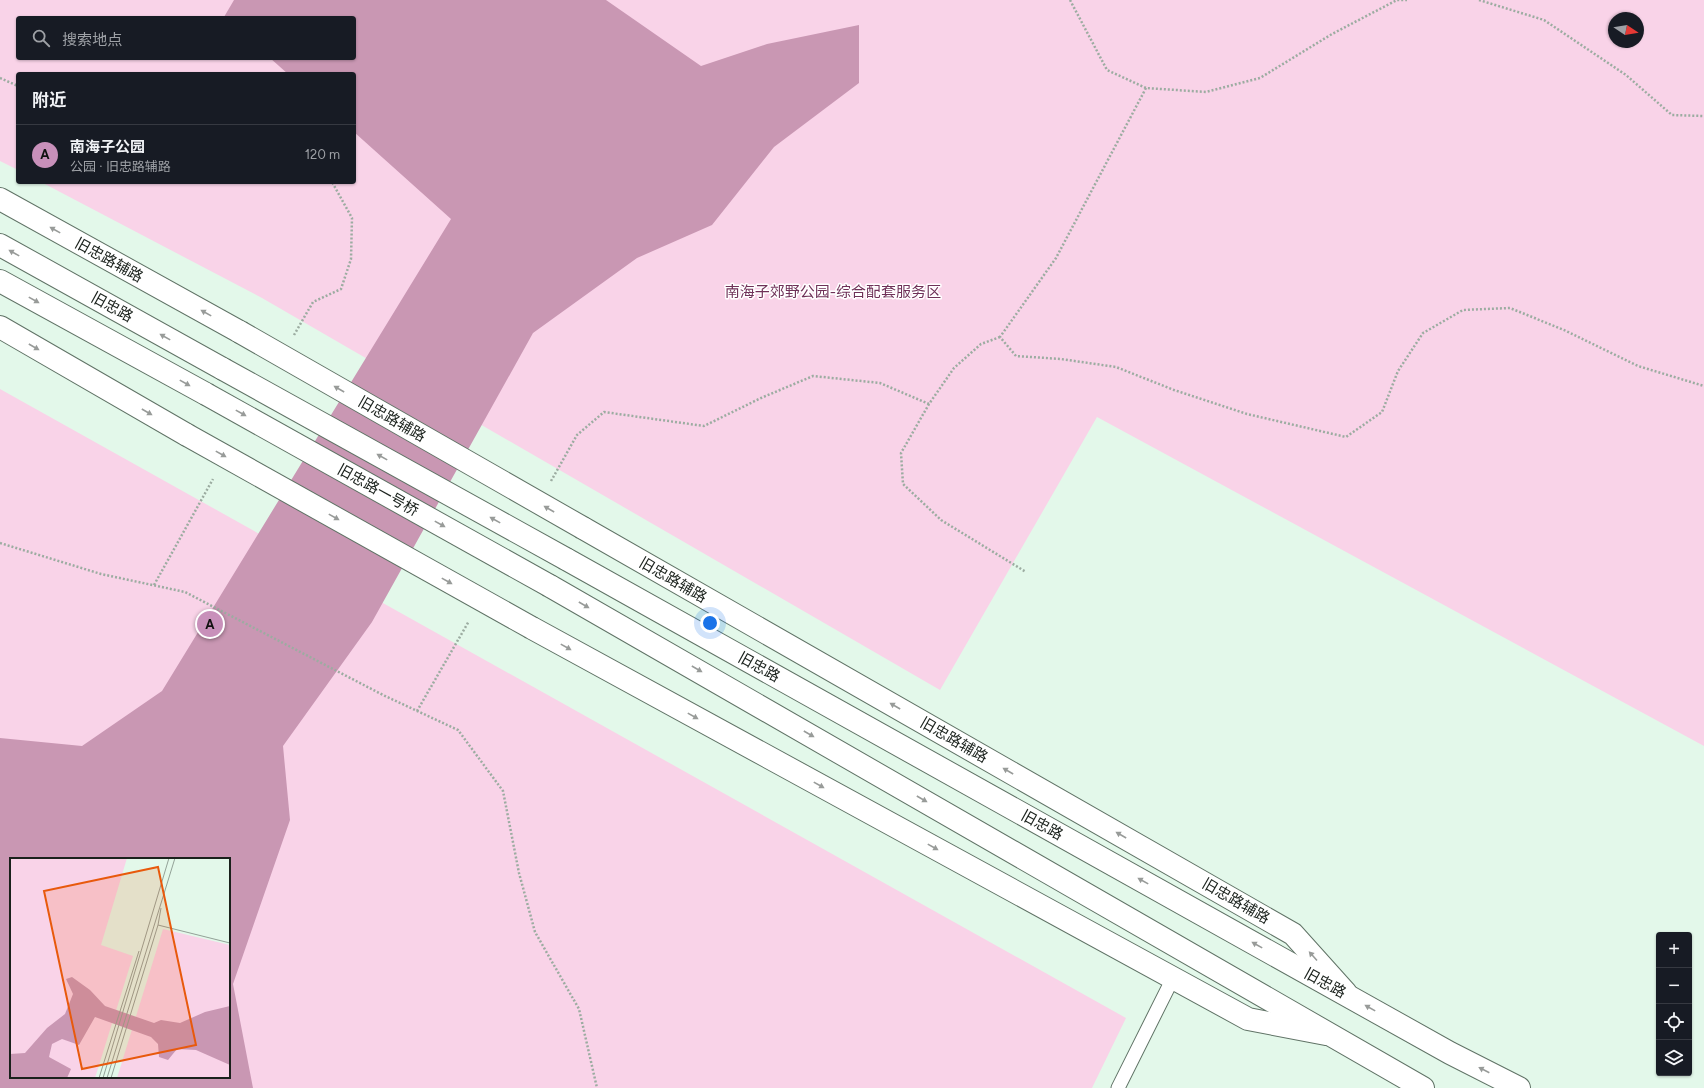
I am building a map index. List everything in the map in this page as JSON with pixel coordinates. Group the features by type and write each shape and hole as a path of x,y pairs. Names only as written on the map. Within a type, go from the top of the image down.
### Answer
{"main road":[{"name":"旧忠路辅路","path":"0,199 240,332 1293,934 1348,996"},
{"name":"旧忠路","path":"0,245 223,369"},
{"name":"旧忠路","path":"0,281 206,394"},
{"path":"0,327 187,435 532,628 1248,1019 1331,1034 1423,1088"},
{"name":"旧忠路一号桥","path":"223,369 566,559"},
{"name":"旧忠路一号桥","path":"206,394 550,586 1331,1034"},
{"name":"旧忠路","path":"566,559 1450,1053 1519,1088"}],"lane":[{"path":"1118,1088 1173,978"}],"path":[{"path":"1070,0 1107,70 1146,88 1206,92 1260,78 1332,34 1397,0 1407,0"},
{"path":"1479,0 1544,20 1626,75 1672,115 1704,116"},
{"path":"0,78 16,85"},
{"path":"1026,572 941,520 904,484 901,453 929,404 954,368 981,344 1000,337 1056,258 1146,88"},
{"path":"313,302 341,289 351,259 352,218 333,184"},
{"path":"1000,337 1016,356 1061,359 1116,367 1174,390 1247,414 1346,437 1382,412 1398,371 1423,334 1463,310 1510,308 1564,330 1638,366 1704,386"},
{"path":"577,435 604,412 704,426 761,398 813,376 880,383 929,404"},
{"path":"0,543 101,574 185,592 383,695 458,730 502,791 519,873 535,932 579,1009 597,1088"}],"green space":[{"name":"南海子郊野公园-综合配套服务区","path":"0,0 1704,0 1704,746 1097,417 940,690 262,298 45,184 356,184 356,72 16,72 16,169 0,161"},
{"path":"0,389 1126,1018 1092,1088 0,1088"}],"shaded area":[{"path":"234,0 606,0 701,66 767,44 859,25 859,83 774,147 712,225 637,258 533,333 372,622 283,746 290,820 233,984 253,1088 0,1088 0,738 82,746 162,691 451,219 356,134 356,72 286,72 272,60 356,60 356,16 225,16"}],"place":[{"name":"南海子公园","path":"210,624"}]}
